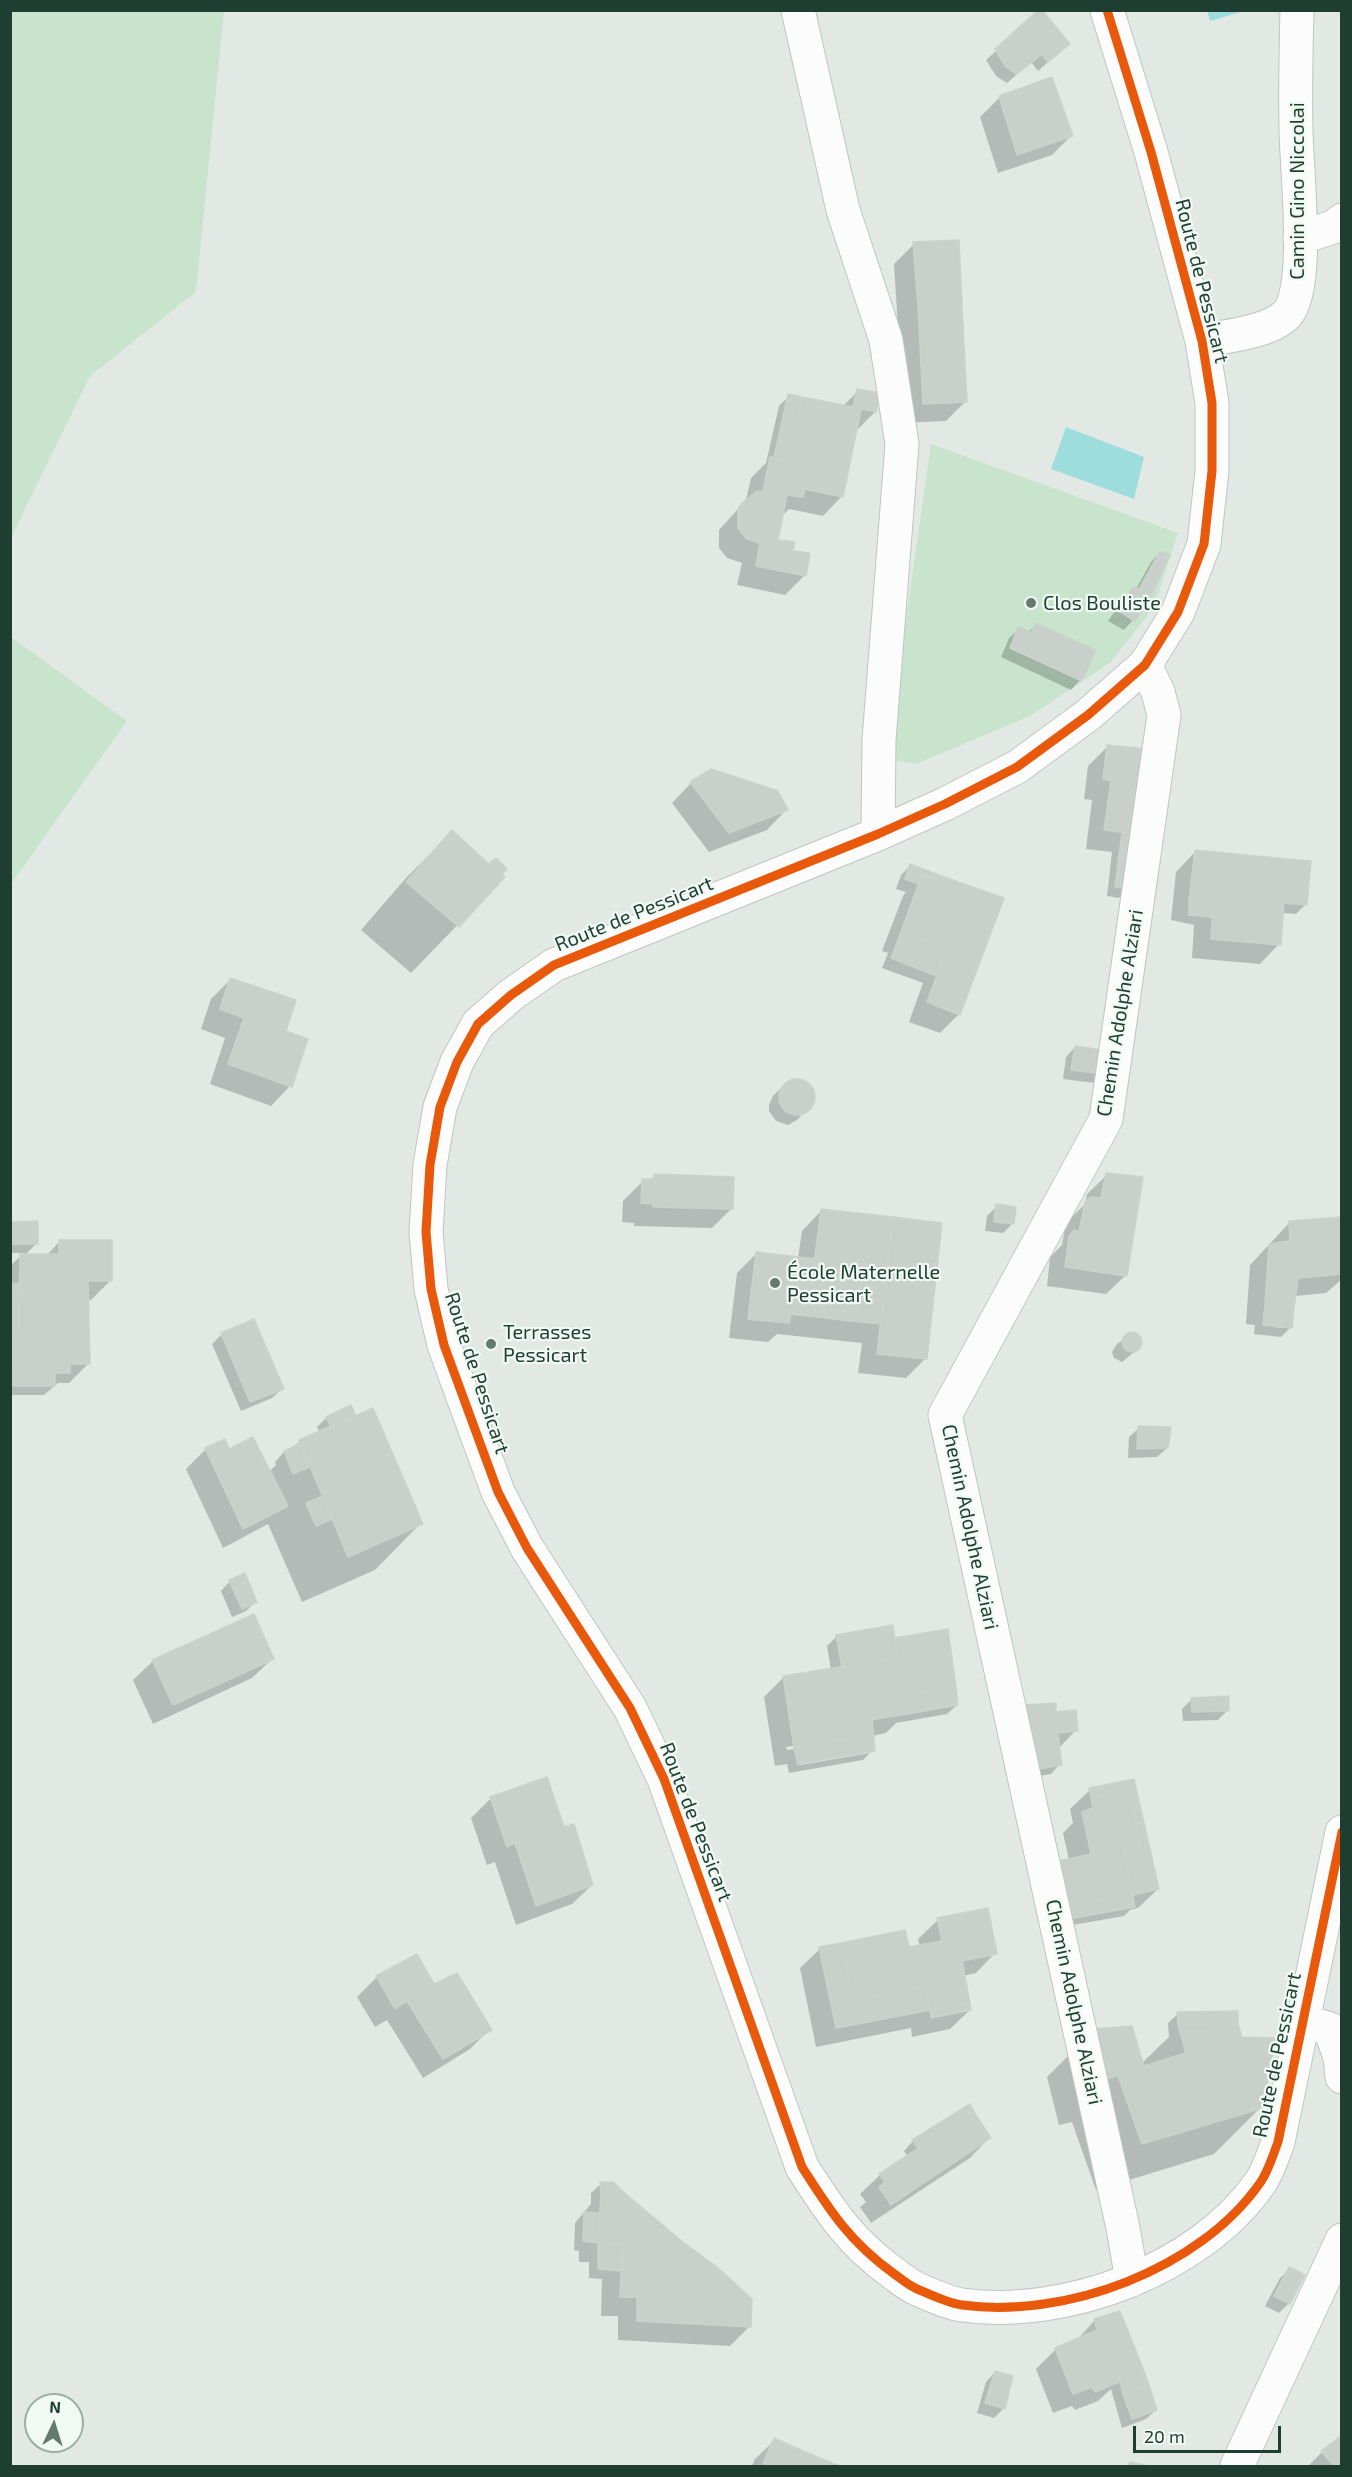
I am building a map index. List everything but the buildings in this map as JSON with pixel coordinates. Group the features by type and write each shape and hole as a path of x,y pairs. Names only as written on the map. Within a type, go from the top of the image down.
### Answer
{"street":[{"path":"798,10 843,210 886,340 903,444 879,740 878,834"},
{"name":"Route de Pessicart","path":"1107,10 1150,152 1202,341 1212,415 1212,471 1204,544 1178,612 1145,665 1088,715 1017,767 945,804 878,834 554,965 511,995 478,1024 457,1062 440,1107 430,1165 426,1232 431,1289 444,1345 498,1492 527,1548 630,1708 664,1779 802,2167 835,2219 869,2256 913,2287 960,2305 1016,2308 1065,2301 1132,2280 1185,2252 1230,2218 1261,2182 1278,2142 1341,1832"},
{"name":"Camin Gino Niccolai","path":"1202,341 1276,324 1290,312 1297,291 1300,238 1296,132 1297,10"},
{"path":"1300,238 1333,227 1341,220"},
{"name":"Chemin Adolphe Alziari","path":"1132,2280 1123,2228 945,1415 1106,1119 1164,715 1158,692 1145,665"},
{"path":"1304,2021 1330,2030 1340,2058 1341,2077"},
{"path":"1237,2466 1341,2240"}],"green space":[{"path":"11,10 224,11 196,292 90,376 11,538"},
{"name":"Clos Bouliste","path":"931,444 1178,533 1154,607 1111,662 1032,715 916,764 886,759"},
{"path":"11,637 127,721 11,884"}],"water":[{"path":"1207,10 1244,10 1244,11 1210,21"},
{"path":"1066,427 1144,457 1134,499 1051,469"}],"cycle path":[{"path":"1107,10 1151,152 1202,341 1212,403 1212,471 1204,544 1178,612 1145,665 1088,715 1017,767 945,804 878,834 554,965 511,995 478,1024 457,1062 440,1107 430,1165 426,1232 431,1289 444,1345 498,1492 527,1548 630,1708 664,1779 802,2167 832,2212 865,2250 912,2286 938,2298 962,2305 1002,2307 1043,2304 1085,2295 1127,2282 1166,2264 1202,2241 1234,2214 1263,2179 1278,2142 1342,1832"}],"place":[{"name":"Clos Bouliste","path":"1031,603"},
{"name":"École Maternelle Pessicart","path":"775,1283"},
{"name":"Terrasses Pessicart","path":"491,1344"}]}
